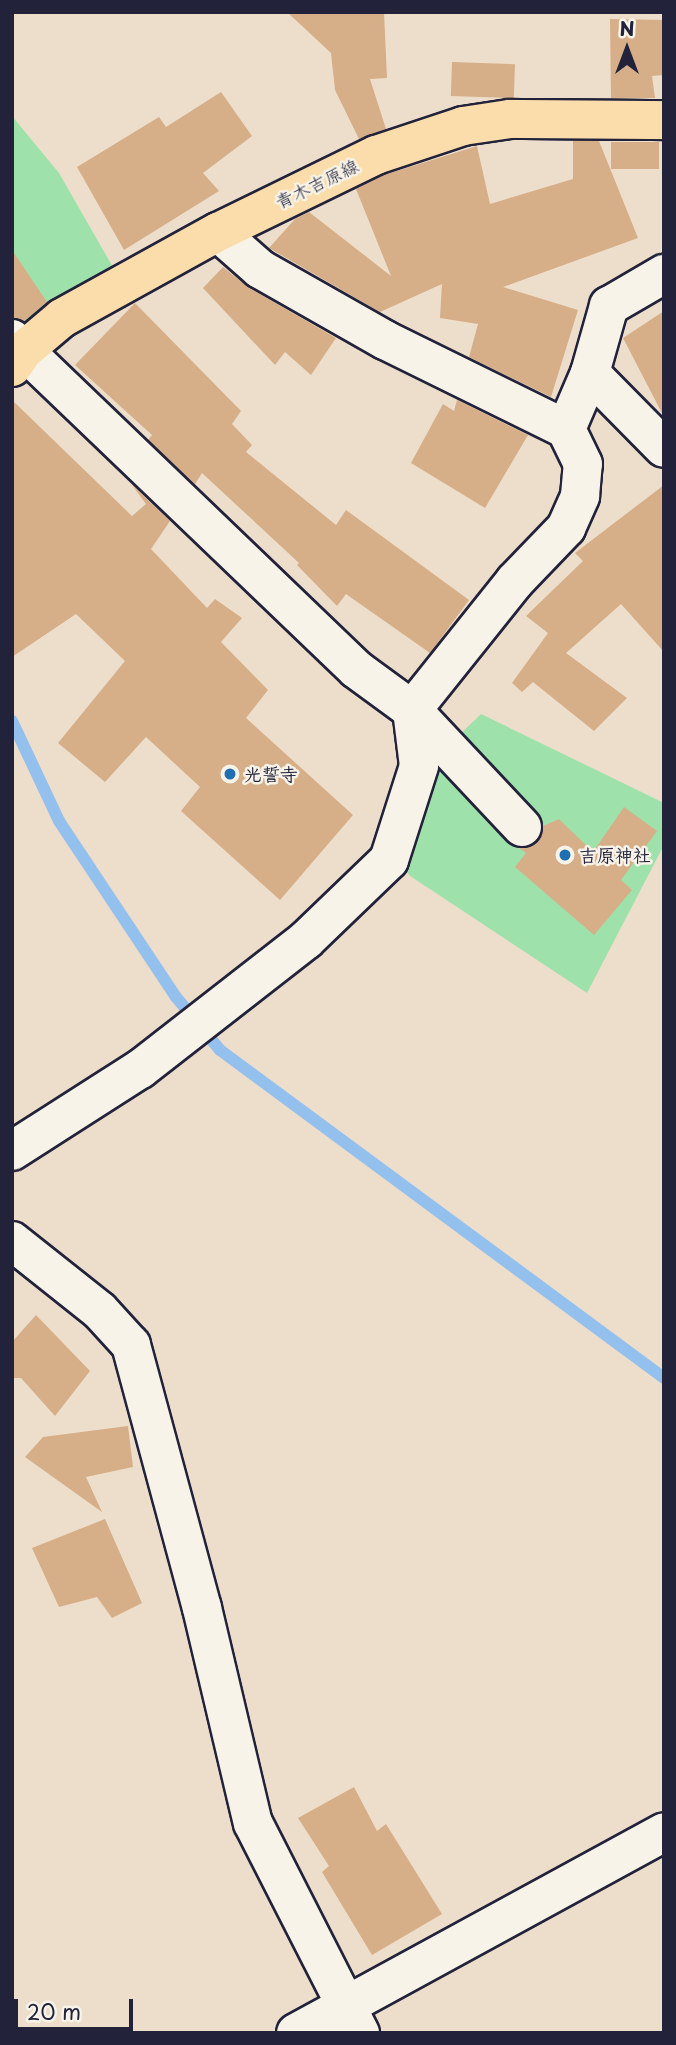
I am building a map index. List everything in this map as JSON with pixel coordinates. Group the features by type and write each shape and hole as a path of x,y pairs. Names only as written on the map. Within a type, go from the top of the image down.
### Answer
{"main road":[{"name":"青木吉原線","path":"16,352 62,318 218,232 376,155 463,127 510,118 664,120"}],"street":[{"path":"12,1151 140,1069 306,940 389,860 419,766 412,710 515,581 566,528 580,496 583,464 566,429 316,302 260,270 218,232"},
{"path":"566,429 590,373 609,306 664,274"},
{"path":"16,352 356,669 412,710 522,827"},
{"path":"590,373 664,449"},
{"path":"12,1241 100,1311 131,1345 199,1595 253,1823 352,2018"},
{"path":"296,2033 352,2018 664,1832"}],"green space":[{"path":"12,116 59,173 114,269 20,328 12,319"},
{"path":"481,714 664,803 664,845 587,993 410,876 400,864 431,762"}],"building":[{"path":"287,12 384,12 387,78 370,79 386,129 359,139 335,90 331,53"},
{"path":"610,19 664,20 664,75 652,76 655,98 611,98"},
{"path":"452,62 515,64 514,98 451,96"},
{"path":"221,92 252,136 203,173 219,191 124,250 77,167 159,117 166,127"},
{"path":"573,141 599,141 638,238 503,287 578,310 551,397 469,357 478,324 440,318 442,284 380,312 269,248 295,219 309,212 391,276 356,189 384,175 477,146 490,204 573,179"},
{"path":"611,142 659,142 659,169 611,169"},
{"path":"12,250 47,302 24,321 12,318"},
{"path":"223,267 249,288 336,338 311,375 285,352 275,365 203,288"},
{"path":"135,303 241,411 232,424 252,445 246,452 336,525 346,510 469,600 430,653 346,594 337,606 297,565 299,563 202,473 195,484 148,440 152,435 75,365"},
{"path":"664,311 664,417 623,338"},
{"path":"12,400 132,516 146,504 132,485 170,521 151,549 207,608 215,599 242,618 221,642 268,690 246,718 353,815 280,900 181,811 200,787 146,737 105,782 58,743 125,661 76,614 12,657"},
{"path":"457,400 528,435 485,508 411,463 443,404 454,411"},
{"path":"664,485 664,652 621,604 566,653 627,698 594,731 533,682 522,692 512,683 548,633 526,616 583,561 575,553"},
{"path":"624,807 657,831 621,880 632,890 594,935 515,867 526,853 519,848 536,843 543,826 559,819 593,852"},
{"path":"36,1315 90,1371 55,1416 21,1378 12,1378 12,1342"},
{"path":"128,1426 133,1467 86,1477 102,1512 25,1457 43,1437"},
{"path":"105,1519 142,1603 112,1618 97,1597 59,1607 32,1548"},
{"path":"354,1787 377,1831 386,1824 442,1914 372,1955 322,1872 329,1866 298,1818"}],"waterway":[{"path":"12,721 59,821 176,997 220,1050 664,1378"}],"place":[{"name":"光誓寺","path":"230,774"},
{"name":"吉原神社","path":"565,855"}]}
